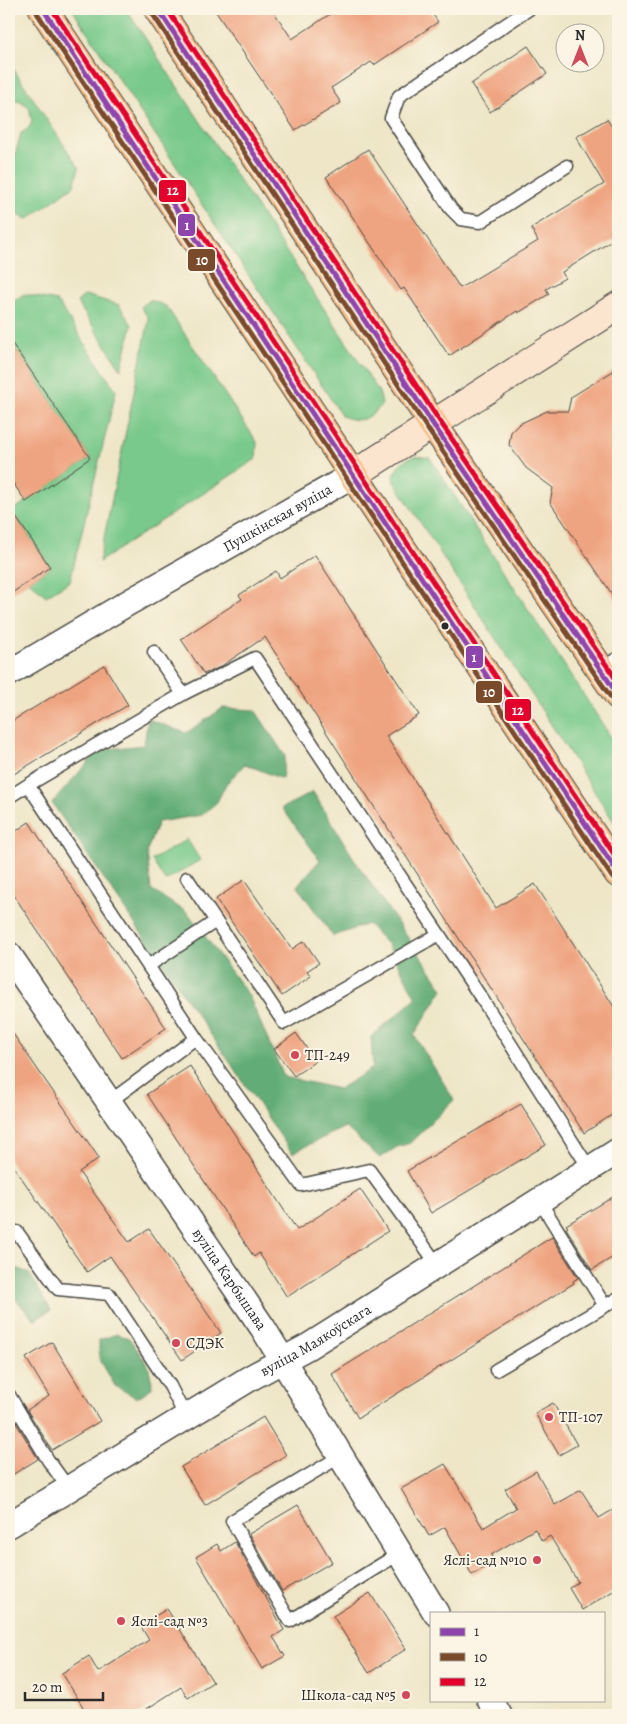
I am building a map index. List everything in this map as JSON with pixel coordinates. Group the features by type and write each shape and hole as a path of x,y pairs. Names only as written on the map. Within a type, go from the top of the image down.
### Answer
{"main road":[{"path":"43,9 618,873"},
{"path":"164,11 269,178 306,230 433,424 610,663 618,695"},
{"name":"Пушкінская вуліца","path":"353,475 618,306"}],"street":[{"name":"Пушкінская вуліца","path":"9,673 353,475"},
{"name":"вуліца Карбышава","path":"9,955 263,1328 435,1612"},
{"name":"вуліца Маякоўскага","path":"9,1525 283,1361 618,1151"},
{"path":"491,1702 499,1715"}],"lane":[{"path":"529,9 399,96 391,118 451,208 461,219 480,222 568,166"},
{"path":"154,652 183,694"},
{"path":"9,796 183,694 255,658 482,999 589,1168"},
{"path":"28,785 196,1038 301,1185 369,1170 436,1264"},
{"path":"187,878 284,1023 439,934"},
{"path":"148,966 216,921"},
{"path":"109,1102 196,1038"},
{"path":"538,1200 605,1306"},
{"path":"9,1237 16,1232 58,1289 109,1294 170,1386 186,1418"},
{"path":"496,1370 618,1298"},
{"path":"9,1395 48,1460 69,1489"},
{"path":"341,1456 232,1521 290,1621 400,1553"}],"green space":[{"path":"72,9 126,9 379,392 382,404 369,416 364,419 354,420 342,416"},
{"path":"9,62 79,168 74,186 28,219 16,212 11,206 8,193 10,176 21,133 28,129 32,122 29,107 19,100 9,105"},
{"path":"24,294 57,301 116,391 70,581 46,596 29,581 50,567 12,511 90,458 9,339 9,304"},
{"path":"85,295 119,305 132,325 121,369 77,302"},
{"path":"150,300 166,306 257,442 256,459 99,562 149,319 141,307"},
{"path":"416,456 430,458 618,748 618,828 393,480 400,464"},
{"path":"223,708 255,710 285,756 282,779 245,764 226,784 217,802 202,815 158,822 147,851 151,890 188,913 249,996 284,1077 339,1089 373,1068 371,1037 416,998 388,945 368,924 333,936 297,886 320,860 282,808 313,792 356,862 443,989 414,1035 454,1100 410,1143 397,1147 380,1158 345,1127 292,1153 52,803 99,750 144,745 148,719 186,733"},
{"path":"187,839 200,860 165,881 152,860"},
{"path":"9,1265 29,1273 51,1310 35,1320 12,1296 9,1297"},
{"path":"117,1334 129,1338 148,1365 153,1387 137,1398 115,1386 99,1358 99,1340"}],"building":[{"path":"214,9 272,9 292,39 338,9 429,9 438,22 374,65 371,62 331,88 341,103 295,130"},
{"path":"528,46 547,74 490,112 471,84"},
{"path":"607,119 618,137 618,237 562,272 565,278 546,289 549,294 518,313 517,311 449,356 404,288 401,290 326,177 368,149 460,288 538,241 531,228 604,184 576,137"},
{"path":"9,339 90,458 26,502 9,477"},
{"path":"618,368 618,458 615,484 618,488 618,603 550,502 553,488 526,468 509,445 511,432 519,424 547,411 568,411 571,397"},
{"path":"9,507 50,567 9,595"},
{"path":"315,555 419,715 386,736 496,908 535,884 618,1013 618,1111 584,1133 265,637 220,667 204,674 181,639 242,599 239,595 276,571 280,578"},
{"path":"104,665 128,705 9,777 9,723"},
{"path":"29,822 166,1028 122,1058 9,888 9,836"},
{"path":"244,880 292,949 304,941 319,963 307,971 311,976 282,996 216,899"},
{"path":"9,1028 99,1158 79,1172 129,1242 149,1229 221,1333 182,1360 110,1256 87,1272 9,1160"},
{"name":"ТП-249","path":"296,1033 316,1061 294,1076 274,1049"},
{"path":"190,1066 297,1230 360,1189 388,1231 287,1297 259,1253 254,1257 147,1094"},
{"path":"521,1104 546,1145 431,1213 407,1171"},
{"path":"618,1194 618,1254 592,1270 566,1228 568,1227 566,1225"},
{"path":"552,1237 578,1278 573,1281 574,1283 358,1418 332,1374"},
{"path":"52,1342 100,1421 52,1450 27,1410 49,1396 26,1358"},
{"path":"553,1403 577,1445 559,1455 535,1413"},
{"path":"263,1417 286,1455 205,1505 181,1467"},
{"path":"13,1418 38,1459 9,1477 9,1421"},
{"path":"445,1464 483,1528 516,1508 505,1489 536,1471 555,1505 581,1490 599,1518 618,1507 618,1588 582,1610 569,1588 578,1582 550,1536 542,1541 535,1529 491,1555 494,1562 472,1575 445,1527 429,1536 401,1489"},
{"path":"298,1505 332,1562 282,1591 249,1534"},
{"path":"235,1542 284,1630 273,1637 285,1656 262,1669 196,1557 217,1544 221,1551"},
{"path":"370,1593 406,1649 369,1673 333,1616"},
{"path":"167,1609 213,1682 188,1698 181,1687 137,1715 88,1715 62,1673 89,1656 98,1672 149,1640 140,1625"}],"transit line":[{"name":"1","path":"43,9 618,873"},
{"name":"12","path":"52,9 618,860"},
{"name":"1","path":"158,9 433,424 618,695"},
{"name":"12","path":"167,9 439,420 618,682"},
{"name":"10","path":"37,13 612,877"},
{"name":"10","path":"152,13 427,428 612,699"}],"place":[{"name":"ТП-249","path":"295,1055"},
{"name":"СДЭК","path":"176,1343"},
{"name":"ТП-107","path":"549,1417"},
{"name":"Яслі-сад №10","path":"537,1560"},
{"name":"Яслі-сад №3","path":"121,1621"},
{"name":"Школа-сад №5","path":"406,1695"}]}
